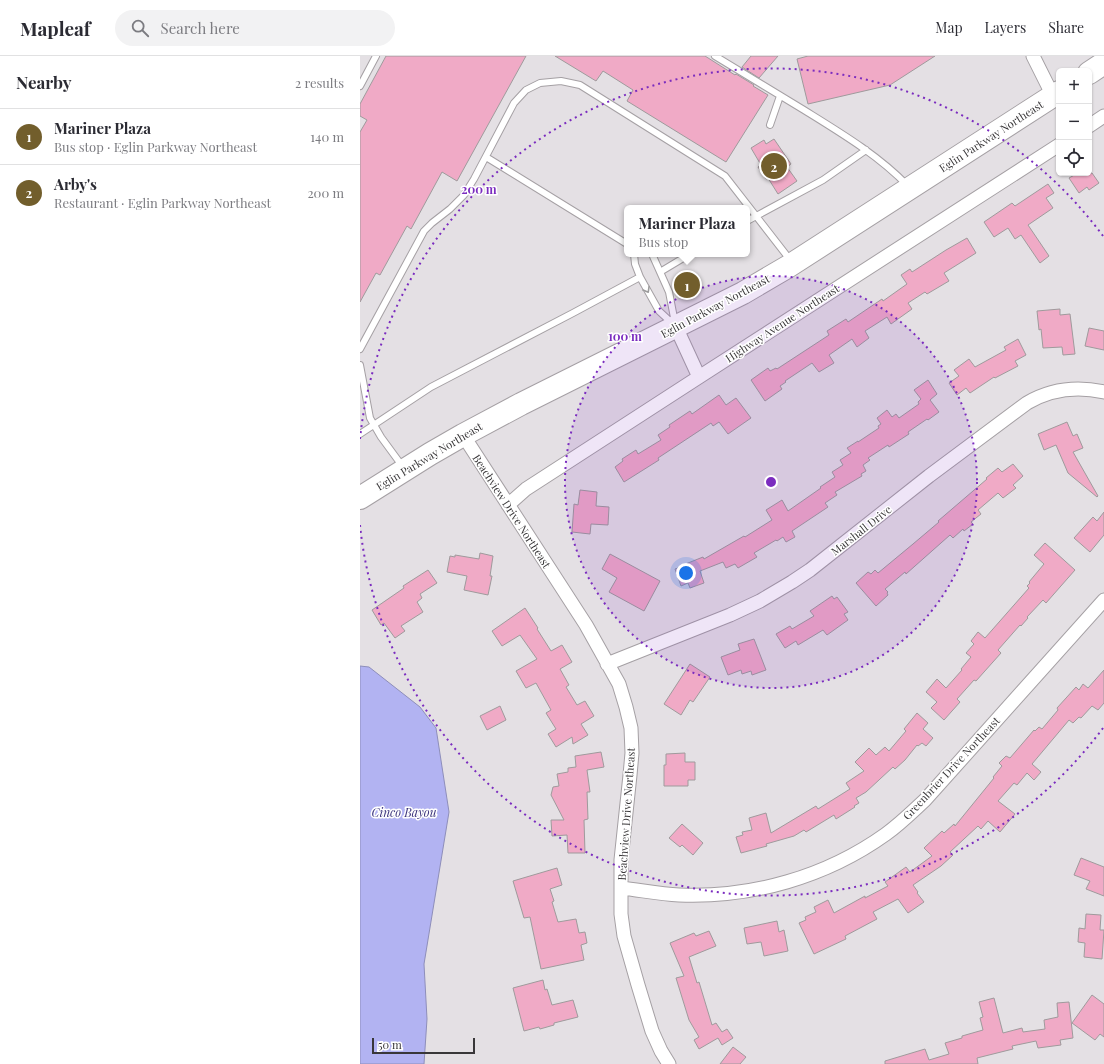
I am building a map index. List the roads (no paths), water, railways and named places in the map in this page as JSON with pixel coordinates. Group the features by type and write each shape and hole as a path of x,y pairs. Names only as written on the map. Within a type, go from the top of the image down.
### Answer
{"highway":[{"path":"1092,71 1104,63"},
{"name":"Eglin Parkway Northeast","path":"360,498 463,435 520,404 743,293 793,264 1056,94"}],"street":[{"path":"1034,56 1056,94"},
{"path":"1092,124 1104,116"},
{"name":"Highway Avenue Northeast","path":"508,505 526,489 1056,147"},
{"path":"676,327 699,376"},
{"name":"Marshall Drive","path":"607,664 730,615 760,601 792,582 810,570 929,476 1027,403 1036,398 1056,391 1072,389 1104,392"},
{"name":"Beachview Drive Northeast","path":"463,435 586,625 619,684 631,728 632,753 621,860 621,914 624,936 652,1031 660,1051 668,1064"},
{"name":"Greenbrier Drive Northeast","path":"621,888 677,895 746,892 810,875 850,857 887,833 909,816 925,800 1104,600"}],"lane":[{"path":"360,86 376,56"},
{"path":"715,56 835,129 866,150 894,172 910,188"},
{"path":"360,349 424,231 464,196 514,103 526,90 540,83 560,81 580,85 725,176 747,205"},
{"path":"770,125 780,96"},
{"path":"750,220 823,180 866,150"},
{"path":"486,157 624,242"},
{"path":"750,208 793,264"},
{"path":"634,257 635,264 640,277 659,311 676,327"},
{"path":"653,257 669,292 676,327"},
{"path":"660,272 685,257"},
{"path":"360,434 431,387 640,277"},
{"path":"360,365 370,418 381,437 405,470"}],"water":[{"name":"Cinco Bayou","path":"360,666 369,667 420,707 436,728 449,812 424,964 427,1019 424,1064 360,1064"}],"place":[{"name":"Arby's","path":"774,166"},
{"name":"Mariner Plaza","path":"687,285"}]}
